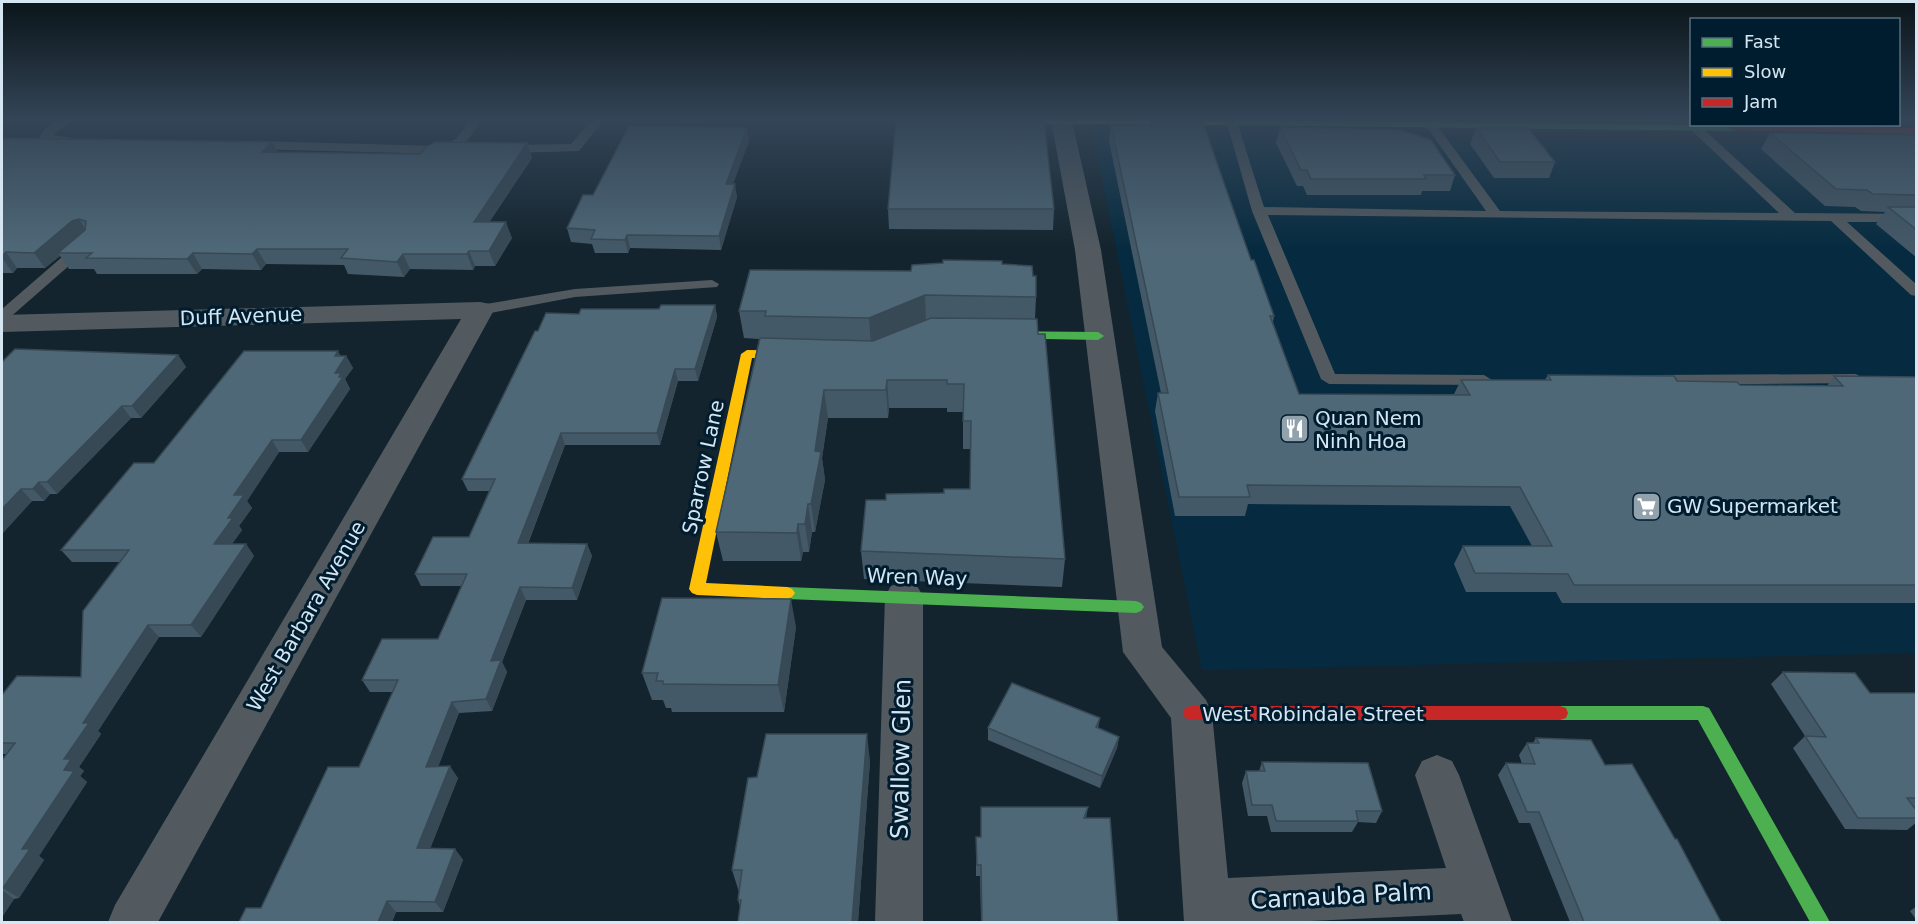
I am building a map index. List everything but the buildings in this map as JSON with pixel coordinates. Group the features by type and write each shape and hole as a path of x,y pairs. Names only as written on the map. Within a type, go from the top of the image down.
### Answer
{"street":[{"name":"West Robindale Street","path":"1070,163 1084,228 1143,652 1191,713 1703,713 1820,922"},
{"name":"Duff Avenue","path":"2,323 480,310"},
{"name":"West Barbara Avenue","path":"132,922 480,310"},
{"path":"983,335 1098,336"},
{"name":"Sparrow Lane","path":"697,589 747,354 817,355"},
{"name":"Wren Way","path":"697,589 1136,607"},
{"name":"Swallow Glen","path":"899,922 904,596"},
{"path":"1191,713 1207,913"},
{"path":"1437,775 1483,906"},
{"name":"Carnauba Palm","path":"1207,913 1483,906"}],"lane":[{"path":"1244,163 1259,211 1329,379 1497,380"},
{"path":"1459,163 1496,215"},
{"path":"1733,163 1791,217"},
{"path":"1259,211 1917,218"},
{"path":"1834,217 1917,292"},
{"path":"2,317 89,241"},
{"path":"480,310 575,293 712,284"},
{"path":"1640,380 1868,379"}],"shaded area":[{"path":"1099,163 1916,163 1916,653 1202,670"}],"traffic: fast":[{"path":"1000,335 1098,336"},
{"path":"787,593 1136,607"},
{"path":"1560,713 1703,713 1820,922"}],"traffic: slow":[{"path":"787,593 697,589 747,354 800,355"}],"traffic: jam":[{"path":"1191,713 1560,713"}],"place":[{"name":"Quan Nem Ninh Hoa","path":"1294,429"},
{"name":"GW Supermarket","path":"1646,506"}]}
